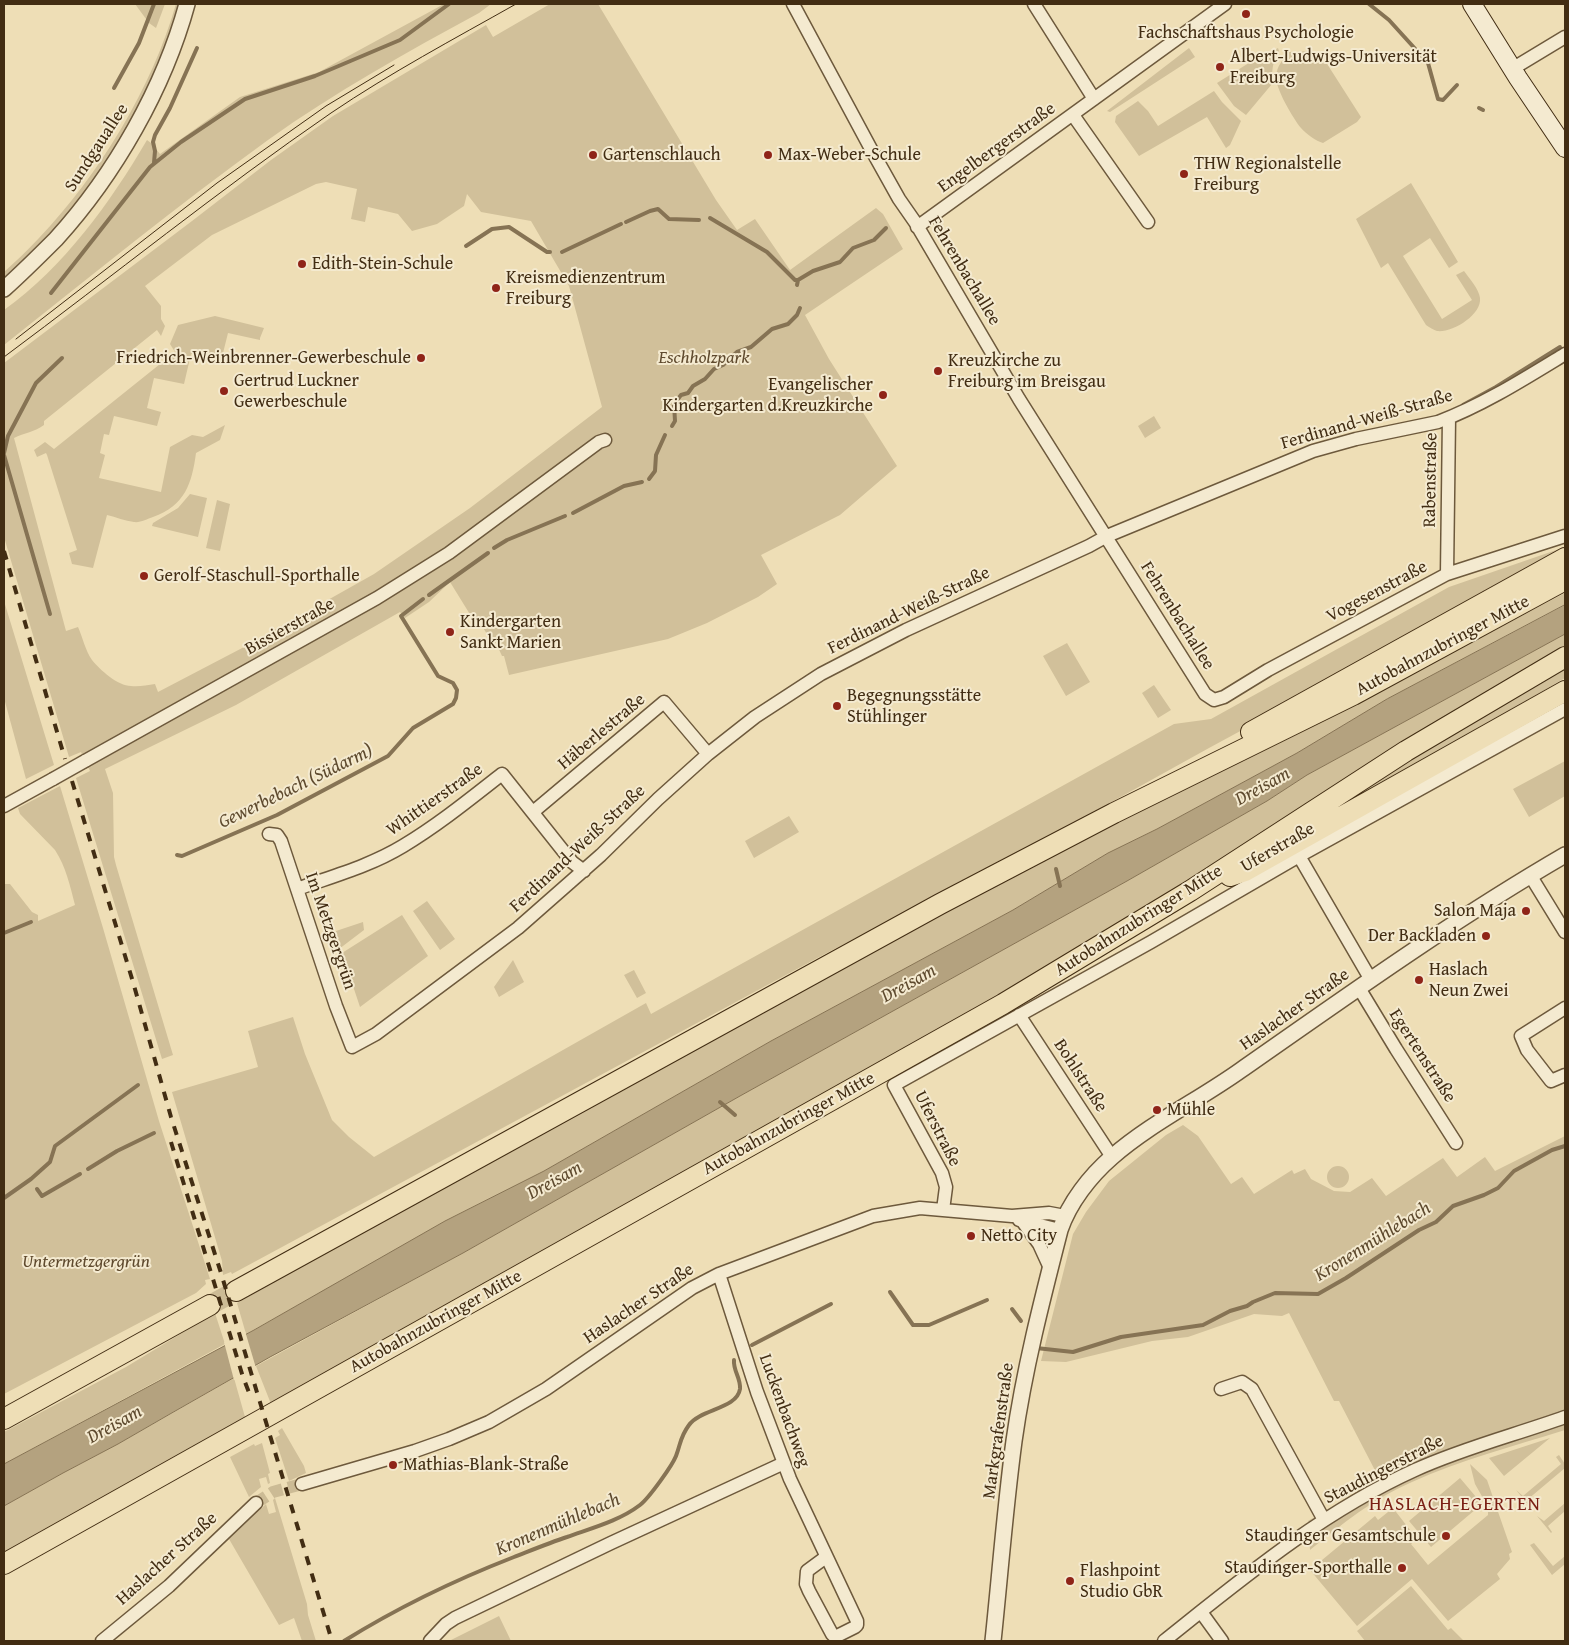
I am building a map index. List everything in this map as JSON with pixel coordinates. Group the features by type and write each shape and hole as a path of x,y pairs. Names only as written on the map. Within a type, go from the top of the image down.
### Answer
{"highway":[{"path":"1196,774 1230,744 1565,558"},
{"name":"Autobahnzubringer Mitte","path":"236,1291 940,904 1053,844 1387,678 1565,580"},
{"name":"Autobahnzubringer Mitte","path":"4,1564 1002,1004 1190,891 1406,751 1562,658"},
{"path":"1190,891 1245,870 1565,691"},
{"path":"4,1419 210,1306"}],"main road":[{"path":"1472,4 1512,69 1565,148"}],"street":[{"name":"Sundgauallee","path":"4,289 57,238 116,160 163,72 187,4"},
{"name":"Fehrenbachallee","path":"793,4 899,199 1019,399 1205,694 1214,700"},
{"path":"1034,4 1094,99"},
{"name":"Engelbergerstraße","path":"917,227 1225,4"},
{"path":"1512,69 1565,37"},
{"name":"Engelbergerstraße","path":"1073,114 1148,222"},
{"name":"Ferdinand-Weiß-Straße","path":"352,1047 376,1034 518,928 584,871 708,754 755,717 821,674 906,630 1107,536 1313,451 1356,439 1449,418 1485,401 1565,354"},
{"name":"Rabenstraße","path":"1447,574 1449,418"},
{"name":"Bissierstraße","path":"4,806 385,593 449,553 599,442 605,440"},
{"name":"Vogesenstraße","path":"1214,700 1224,697 1268,670 1447,574 1565,536"},
{"name":"Häberlestraße","path":"533,812 664,702 708,754"},
{"name":"Uferstraße","path":"943,1210 946,1187 942,1173 894,1085 1151,942 1299,856 1565,709"},
{"name":"Whittierstraße","path":"297,889 349,871 403,846 446,817 502,774 572,862 584,871"},
{"name":"Im Metzgergrün","path":"269,834 277,835 281,841 336,1006 352,1047"},
{"name":"Haslacher Straße","path":"302,1484 416,1451 489,1422 546,1389 686,1293 719,1274 873,1216 920,1208 1017,1219 1049,1214 1063,1223 1076,1198 1112,1157 1452,924 1565,855"},
{"name":"Egertenstraße","path":"1299,856 1396,1049 1456,1143"},
{"path":"1530,875 1565,932"},
{"path":"1565,1008 1521,1036 1527,1050 1551,1081 1565,1075"},
{"name":"Bohlstraße","path":"1019,1015 1112,1157"},
{"path":"1017,1219 1039,1244 1050,1268"},
{"name":"Markgrafenstraße","path":"993,1641 1014,1441 1032,1339 1063,1223"},
{"name":"Luckenbachweg","path":"719,1274 756,1392 784,1463 858,1625 838,1637 832,1634 806,1584 807,1571 826,1557"},
{"path":"1221,1389 1242,1382 1252,1389 1324,1520"},
{"name":"Staudingerstraße","path":"1164,1641 1324,1520 1352,1502 1415,1470 1476,1446 1565,1417"},
{"path":"430,1641 446,1624 455,1618 611,1542 784,1463"},
{"name":"Haslacher Straße","path":"102,1641 170,1586 256,1503"},
{"path":"1201,1612 1222,1641"}],"green space":[{"path":"135,4 165,4 156,28 149,23"},
{"path":"176,4 182,4 177,21 140,105 109,161 48,239 4,281 4,272 31,247 61,213 82,187 121,129 153,67 166,36"},
{"path":"444,4 491,4 479,13 345,89 293,122 168,215 4,345 4,310 26,293 66,254 101,210 147,140 160,154 240,97 319,72"},
{"name":"Eschholzpark","path":"550,4 598,4 716,200 737,230 755,219 790,270 876,208 883,214 903,249 805,315 829,359 897,466 840,515 761,555 777,584 758,597 707,623 668,639 509,675 504,656 502,656 496,643 493,644 479,621 477,622 473,615 471,616 450,582 429,602 405,618 400,612 236,705 105,769 113,793 114,857 173,1055 162,1059 76,778 90,771 81,752 69,757 4,537 4,363 271,160 333,116 486,25 493,37","holes":["326,182 357,189 351,219 365,222 368,207 398,214 412,231 437,224 464,206 467,194 481,212 531,221 569,286 602,407 470,508 374,574 246,646 158,692 155,684 134,686 121,683 104,673 92,660 78,627 66,631 14,438 44,425 44,421 157,330 161,336 165,326 161,319 161,306 145,286 212,235 316,184"]},
{"path":"1189,48 1195,57 1110,112 1107,111"},
{"path":"1278,48 1279,51 1273,67 1272,84 1246,115 1234,106 1217,83 1260,56 1261,58"},
{"path":"1311,51 1322,56 1361,117 1357,122 1323,143 1311,137 1301,128 1285,103 1276,81 1278,69 1289,52"},
{"path":"1214,91 1241,121 1230,145 1226,148 1207,117 1139,156 1115,122 1116,116 1138,101 1148,111 1158,126"},
{"path":"1411,183 1458,262 1449,268 1430,238 1403,256 1442,319 1472,300 1456,275 1464,271 1476,287 1480,298 1476,311 1465,322 1443,331 1437,331 1426,325 1388,263 1381,268 1356,219"},
{"path":"215,316 264,328 260,340 228,333 221,361 191,354 184,384 154,378 147,408 161,412 157,426 114,416 109,435 104,434 100,453 105,455 99,478 161,492 170,447 192,435 203,437 225,425 220,440 196,453 189,484 180,500 173,507 139,522 127,521 107,515 93,568 72,564 69,553 77,550 47,455 46,453 37,457 34,450 45,442 54,449 175,352 170,344 178,325"},
{"path":"1154,416 1161,428 1145,438 1138,426"},
{"path":"190,494 207,498 198,537 152,526 153,523 178,508"},
{"path":"217,500 230,504 220,551 206,548"},
{"path":"1565,547 1565,555 1016,855 823,955 232,1274 231,1272 223,1275 222,1261 172,1092 258,1067 248,1031 293,1017 305,1054 332,1120 349,1137 374,1157 646,1003 651,1014 1174,724 1211,719 1449,587"},
{"path":"1565,593 1565,605 1387,699 1297,753 1157,829 1108,853 1013,910 771,1041 544,1171 445,1221 246,1334 237,1303 356,1236 576,1117 1017,870 1292,737"},
{"path":"4,601 54,765 26,779 4,698"},
{"path":"1565,634 1565,648 1093,942 271,1404 256,1366 463,1253 740,1096 1127,881 1267,801 1307,775"},
{"path":"1067,643 1090,682 1066,696 1043,656"},
{"path":"1565,668 1565,678 1348,805 1298,828 1485,712"},
{"path":"1154,685 1171,710 1158,718 1142,693"},
{"path":"1565,761 1565,796 1529,817 1513,789"},
{"name":"Untermetzgergrün","path":"60,786 159,1121 210,1279 205,1280 206,1284 196,1293 4,1394 4,884 10,884 32,912 38,915 38,921 75,905 59,856 20,814 18,808"},
{"path":"789,816 799,832 754,858 745,841"},
{"path":"427,901 455,939 440,950 413,911"},
{"path":"402,915 428,956 360,1007 342,953"},
{"path":"363,922 364,930 339,949 326,943 330,933"},
{"path":"513,960 524,982 499,997 494,987"},
{"path":"634,970 646,993 637,998 624,975"},
{"path":"1183,1125 1198,1136 1231,1184 1242,1177 1254,1194 1292,1170 1294,1174 1305,1169 1311,1179 1334,1191 1350,1192 1372,1178 1386,1196 1443,1158 1457,1177 1485,1157 1495,1171 1565,1136 1565,1430 1468,1460 1398,1488 1359,1512 1310,1550 1308,1521 1379,1478 1339,1401 1334,1401 1289,1313 1282,1316 1254,1314 1188,1337 1152,1341 1066,1362 1041,1361 1073,1234 1086,1212 1109,1181 1166,1135"},
{"path":"1338,1166 1346,1169 1349,1177 1346,1185 1338,1188 1330,1185 1327,1177 1330,1169"},
{"path":"215,1313 225,1344 4,1464 4,1432 126,1367"},
{"path":"234,1378 245,1417 4,1554 4,1506"},
{"path":"282,1428 304,1466 306,1473 289,1481 275,1438 280,1435 278,1431"},
{"path":"1550,1438 1504,1476 1489,1458"},
{"path":"262,1443 270,1473 268,1474 270,1483 268,1484 266,1477 259,1479 261,1487 249,1497 230,1457 254,1444 255,1446"},
{"path":"1559,1455 1565,1464 1565,1468 1527,1500 1530,1507 1516,1490 1523,1496 1561,1464 1556,1457"},
{"name":"Staudinger-Sporthalle","path":"1470,1464 1487,1480 1512,1552 1509,1554 1510,1559 1497,1574 1500,1579 1448,1621 1412,1579 1357,1626 1310,1570 1375,1516 1378,1520 1393,1508 1417,1539 1411,1544 1428,1565 1488,1515 1488,1507 1475,1484"},
{"path":"1460,1478 1482,1504 1431,1547 1409,1521"},
{"path":"275,1498 307,1604 308,1615 316,1641 302,1641 294,1618 279,1625 229,1539 266,1504 269,1514 276,1512 273,1500"},
{"path":"1565,1503 1565,1511 1548,1526 1551,1533 1537,1516 1544,1521"},
{"path":"1534,1543 1553,1566 1565,1556 1565,1564 1552,1575 1530,1545"},
{"path":"1411,1586 1448,1630 1451,1628 1464,1641 1365,1641 1357,1631"},
{"path":"499,1616 511,1641 449,1641"}],"water":[{"name":"Dreisam","path":"1565,605 1565,634 1307,775 1267,801 1127,881 740,1096 463,1253 270,1357 118,1444 4,1506 4,1464 254,1330 445,1221 544,1171 771,1041 1013,910 1108,853 1157,829 1297,753 1387,699"}],"pier":[{"path":"245,1331 256,1368 234,1380 224,1342"}],"waterway":[{"path":"114,88 139,43 154,4"},
{"path":"51,293 150,167 181,142 245,99 315,76 400,40 449,4"},
{"name":"Gewerbebach (Südarm)","path":"1369,4 1389,20 1428,63 1438,99 1443,100 1457,85"},
{"path":"154,163 155,151 153,142 155,135 170,108 197,48"},
{"name":"Gewerbebach (Südarm)","path":"1479,108 1483,110"},
{"path":"626,222 658,209 669,219 699,220"},
{"path":"710,218 767,252 795,280 798,280"},
{"path":"562,252 621,224"},
{"path":"466,246 492,229 509,227 547,252 550,252"},
{"name":"Gewerbebach (Südarm)","path":"797,285 798,280 813,271 840,262 853,248 874,240 886,228"},
{"name":"Gewerbebach (Südarm)","path":"672,426 675,421 674,404 681,395 688,393 693,386 705,379 714,369 723,365 737,352 751,347 772,329 788,324 797,315 800,308"},
{"path":"1463,405 1560,347"},
{"path":"4,453 8,436 36,383 62,358"},
{"name":"Gewerbebach (Südarm)","path":"649,479 655,471 656,455 665,435"},
{"path":"4,455 50,614"},
{"name":"Gewerbebach (Südarm)","path":"573,513 624,486 642,482"},
{"name":"Gewerbebach (Südarm)","path":"494,548 507,540 565,516"},
{"name":"Gewerbebach (Südarm)","path":"429,595 488,553"},
{"name":"Gewerbebach (Südarm)","path":"177,855 182,856 277,815 388,756 413,728 453,704 457,690 453,683 438,676 401,616 423,599"},
{"path":"1056,869 1060,886"},
{"name":"Gewerbebach (Südarm)","path":"4,933 31,922"},
{"path":"4,1198 31,1179 50,1162 55,1146 138,1085"},
{"path":"720,1102 735,1115"},
{"path":"88,1169 117,1151 154,1133"},
{"name":"Kronenmühlebach","path":"1036,1348 1073,1352 1121,1337 1203,1325 1230,1311 1247,1306 1275,1293 1318,1294 1419,1230 1436,1222 1453,1206 1498,1188 1514,1171 1552,1150 1565,1146"},
{"path":"37,1189 42,1196 80,1174"},
{"name":"Kronenmühlebach","path":"890,1292 913,1325 929,1325 987,1300"},
{"name":"Kronenmühlebach","path":"752,1345 831,1304"},
{"name":"Kronenmühlebach","path":"1012,1309 1021,1321"},
{"name":"Kronenmühlebach","path":"344,1641 385,1617 470,1575 614,1520 632,1511 644,1501 670,1467 689,1425 701,1415 725,1405 737,1396 740,1385 734,1360"}],"tunnel":[{"path":"210,1305 236,1291"},
{"path":"256,1503 273,1492 302,1484"}],"tram line":[{"path":"4,357 207,203 331,113 399,70 516,4"},
{"path":"16,339 217,183 326,106 394,65"}],"railway":[{"path":"4,551 65,759"},
{"path":"72,781 133,982 171,1117 221,1273 332,1641"},
{"path":"171,1142 250,1395"}],"place":[{"name":"Fachschaftshaus Psychologie","path":"1246,14"},
{"name":"Albert-Ludwigs-Universität Freiburg","path":"1220,67"},
{"name":"Gartenschlauch","path":"593,155"},
{"name":"Max-Weber-Schule","path":"768,155"},
{"name":"THW Regionalstelle Freiburg","path":"1184,174"},
{"name":"Edith-Stein-Schule","path":"302,264"},
{"name":"Kreismedienzentrum Freiburg","path":"496,288"},
{"name":"Friedrich-Weinbrenner-Gewerbeschule","path":"421,358"},
{"name":"Kreuzkirche zu Freiburg im Breisgau","path":"938,371"},
{"name":"Gertrud Luckner Gewerbeschule","path":"224,391"},
{"name":"Evangelischer Kindergarten d.Kreuzkirche","path":"883,395"},
{"name":"Gerolf-Staschull-Sporthalle","path":"144,576"},
{"name":"Kindergarten Sankt Marien","path":"450,632"},
{"name":"Begegnungsstätte Stühlinger","path":"837,706"},
{"name":"Salon Maja","path":"1526,911"},
{"name":"Der Backladen","path":"1486,936"},
{"name":"Haslach Neun Zwei","path":"1419,980"},
{"name":"Mühle","path":"1157,1110"},
{"name":"Netto City","path":"971,1236"},
{"name":"Mathias-Blank-Straße","path":"393,1465"},
{"name":"Staudinger Gesamtschule","path":"1446,1536"},
{"name":"Staudinger-Sporthalle","path":"1402,1568"},
{"name":"Flashpoint Studio GbR","path":"1070,1581"}],"district":[{"name":"HASLACH-EGERTEN","path":"1455,1505"}]}
